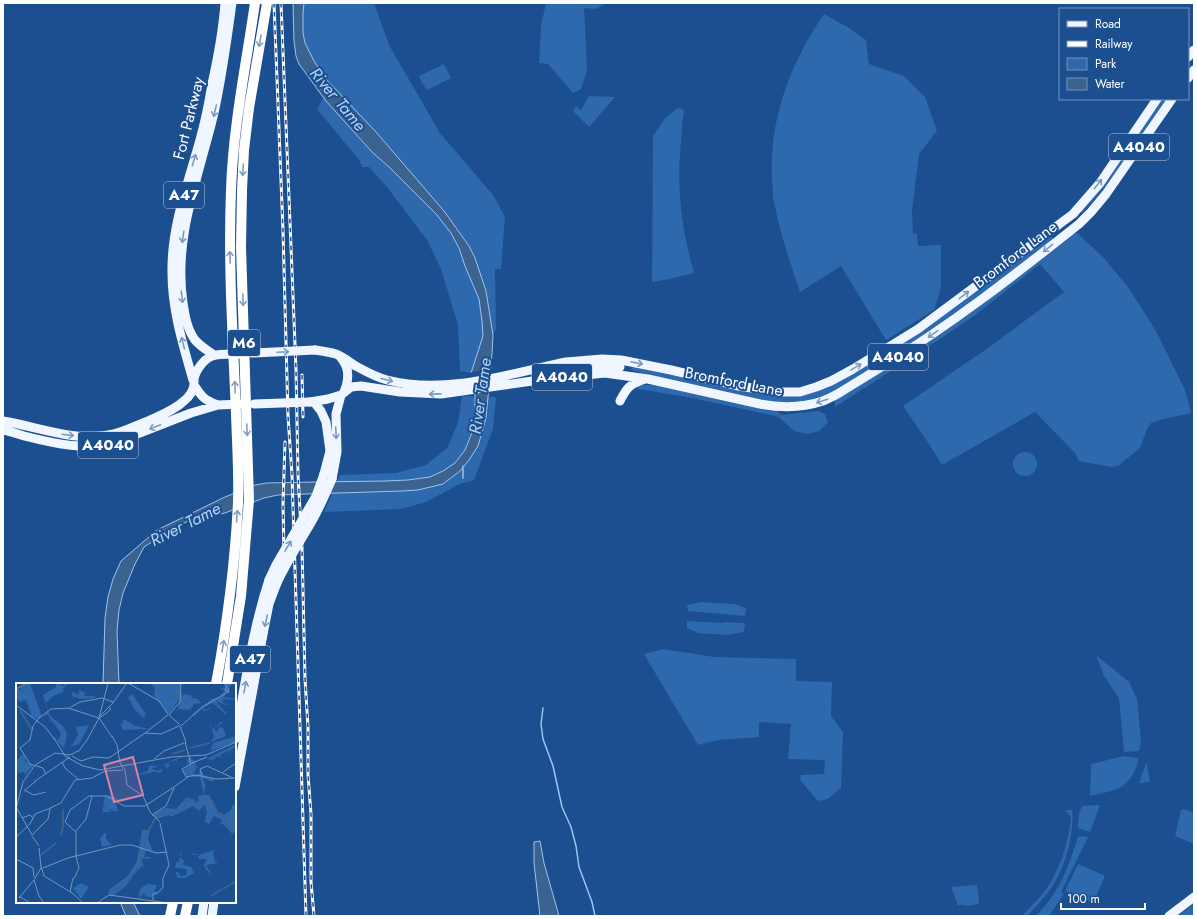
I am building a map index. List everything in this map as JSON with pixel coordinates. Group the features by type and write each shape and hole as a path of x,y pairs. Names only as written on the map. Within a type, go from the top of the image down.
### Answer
{"highway":[{"name":"M6","path":"216,683 224,641 238,503 238,458 230,248 232,162 239,105 255,3"},
{"name":"M6","path":"227,683 241,596 249,500 241,247 242,190 249,108 266,3"},
{"path":"170,916 173,903"},
{"path":"185,916 188,903"}],"main road":[{"name":"Fort Parkway","path":"214,355 196,340 185,316 182,293 181,259 188,211 207,142 217,98 232,3"},
{"name":"Fort Parkway","path":"194,382 174,307 172,257 180,207 200,139 210,96 219,51 225,7"},
{"name":"Bromford Lane","path":"493,382 524,371 577,360 611,359 665,368 718,381 779,392 800,392 816,387 845,373 918,329 1073,214 1100,183 1157,100"},
{"name":"Bromford Lane","path":"194,382 202,397 210,402 218,404 312,402 328,399 343,393 351,387 361,386 401,388 442,385 473,386 493,382 595,373 621,374 648,378 775,407 790,407 823,401 840,393 890,362 951,321 1079,224 1091,212 1117,179 1171,100"},
{"path":"943,311 951,321"},
{"name":"Bromford Lane","path":"214,355 315,350 336,354 367,372 401,388"},
{"path":"336,354 342,359 348,370 347,384 343,393"},
{"path":"194,382 196,372 206,360 214,355"},
{"path":"524,371 541,371 577,367 620,367"},
{"path":"620,401 629,387 636,382 648,378"},
{"name":"A4040","path":"3,421 74,436 88,437 114,434 172,410 185,401 192,392 194,382"},
{"name":"A47","path":"328,476 337,452 336,414 343,393"},
{"name":"A47","path":"236,734 262,601 324,500 330,451 326,422 321,411 312,402"},
{"name":"Bromford Lane","path":"3,430 58,443 103,446 218,404"},
{"name":"A47","path":"236,782 273,582"},
{"path":"1169,916 1194,897"},
{"path":"202,916 204,903"},
{"path":"212,916 214,903"}],"green space":[{"path":"304,3 374,3 389,45 440,133 493,195 505,217 501,269 495,269 496,329 471,373 460,371 458,325 441,269 427,240 387,187 369,167 362,167 359,160 317,109 331,84 315,64 306,46 302,27"},
{"path":"546,3 606,3 596,9 584,8 587,70 581,89 573,93 548,64 539,63 541,26"},
{"path":"824,14 849,28 866,40 869,64 904,76 925,97 937,131 919,154 912,211 913,234 917,233 918,246 941,245 941,288 934,310 886,340 841,266 800,292 782,236 773,199 772,157 778,114 784,93 801,52"},
{"path":"444,64 451,78 427,90 419,76"},
{"path":"589,96 615,97 589,127 573,111 576,106 581,110"},
{"path":"1159,100 1166,100 1114,179 1082,213 1081,210"},
{"path":"678,108 684,110 679,169 680,199 684,229 694,273 652,282 653,136 666,117"},
{"path":"1072,232 1075,234 1077,233 1104,258 1128,287 1156,331 1185,390 1191,413 1151,423 1147,429 1140,448 1118,466 1111,467 1079,461 1075,453 1035,412 942,465 903,406 988,348 1064,292 1040,264 974,316 835,407 835,398"},
{"path":"1051,236 1054,239 991,287 854,381 823,397 787,404 775,404 631,370 633,366 780,394 847,376"},
{"path":"638,385 656,385 777,411 781,415 819,411 825,414 828,422 819,431 808,434 794,431 776,416 687,397 638,389"},
{"path":"462,396 496,397 493,429 474,480 460,484 426,502 401,509 324,512 340,475 396,473 426,465 447,448 458,423"},
{"path":"1025,452 1030,453 1036,459 1036,469 1030,475 1025,476 1020,475 1014,469 1013,464 1014,459 1020,453"},
{"path":"701,602 735,604 746,608 745,616 688,611 687,605"},
{"path":"687,621 745,623 744,632 727,635 698,633 687,628"},
{"path":"663,649 714,657 796,659 796,681 832,682 831,716 843,732 841,788 828,799 818,801 800,780 801,775 824,774 825,760 788,759 791,724 759,722 759,737 718,740 698,745 644,654"},
{"path":"1096,655 1129,682 1137,699 1141,740 1139,751 1124,752 1119,698 1104,676"},
{"path":"1124,756 1138,758 1136,769 1127,782 1117,789 1090,796 1091,764"},
{"path":"1146,764 1150,782 1139,783"},
{"path":"1100,805 1090,832 1078,828 1079,814 1082,806"},
{"path":"1184,809 1194,813 1194,844 1175,836 1181,810"},
{"path":"1065,810 1072,810 1072,831 1070,843 1058,877 1044,898 1027,916 1022,916 1047,888 1062,858 1068,837 1071,817"},
{"path":"1078,837 1088,837 1061,892 1064,894 1049,916 1036,916 1051,898 1062,880"},
{"path":"1078,864 1105,876 1093,903 1065,891"},
{"path":"977,885 979,904 966,906 958,905 951,887"},
{"path":"1194,904 1194,916 1178,916"}],"water":[{"name":"River Tame","path":"293,3 304,3 303,33 305,43 325,78 376,132 444,211 469,246 475,258 486,291 493,335 486,418 478,446 460,471 443,484 418,490 278,495 264,498 225,513 193,519 177,526 144,547 135,564 123,593 119,610 117,631 119,683 103,683 105,618 108,597 113,579 121,561 157,530 225,497 255,485 267,483 408,480 430,477 455,463 465,450 471,435 475,419 475,395 471,373 483,336 479,299 459,248 451,233 437,215 373,153 326,101 299,64 296,56"},
{"path":"540,841 544,863 559,916 540,916 534,863 534,842"},
{"path":"120,903 134,903 140,916 126,916"}],"pier":[{"path":"491,368 491,392 472,394 469,373"}],"waterway":[{"path":"463,466 463,478"},
{"path":"543,708 541,724 543,739 553,766 562,807 571,827 579,867 592,902 595,916"}],"railway":[{"path":"274,3 283,231 288,416 292,475 306,916"},
{"path":"281,3 296,369 298,475 308,727 308,775 311,814 311,882 314,916"},
{"path":"302,375 303,417"},
{"path":"284,555 283,504 285,442"}]}
